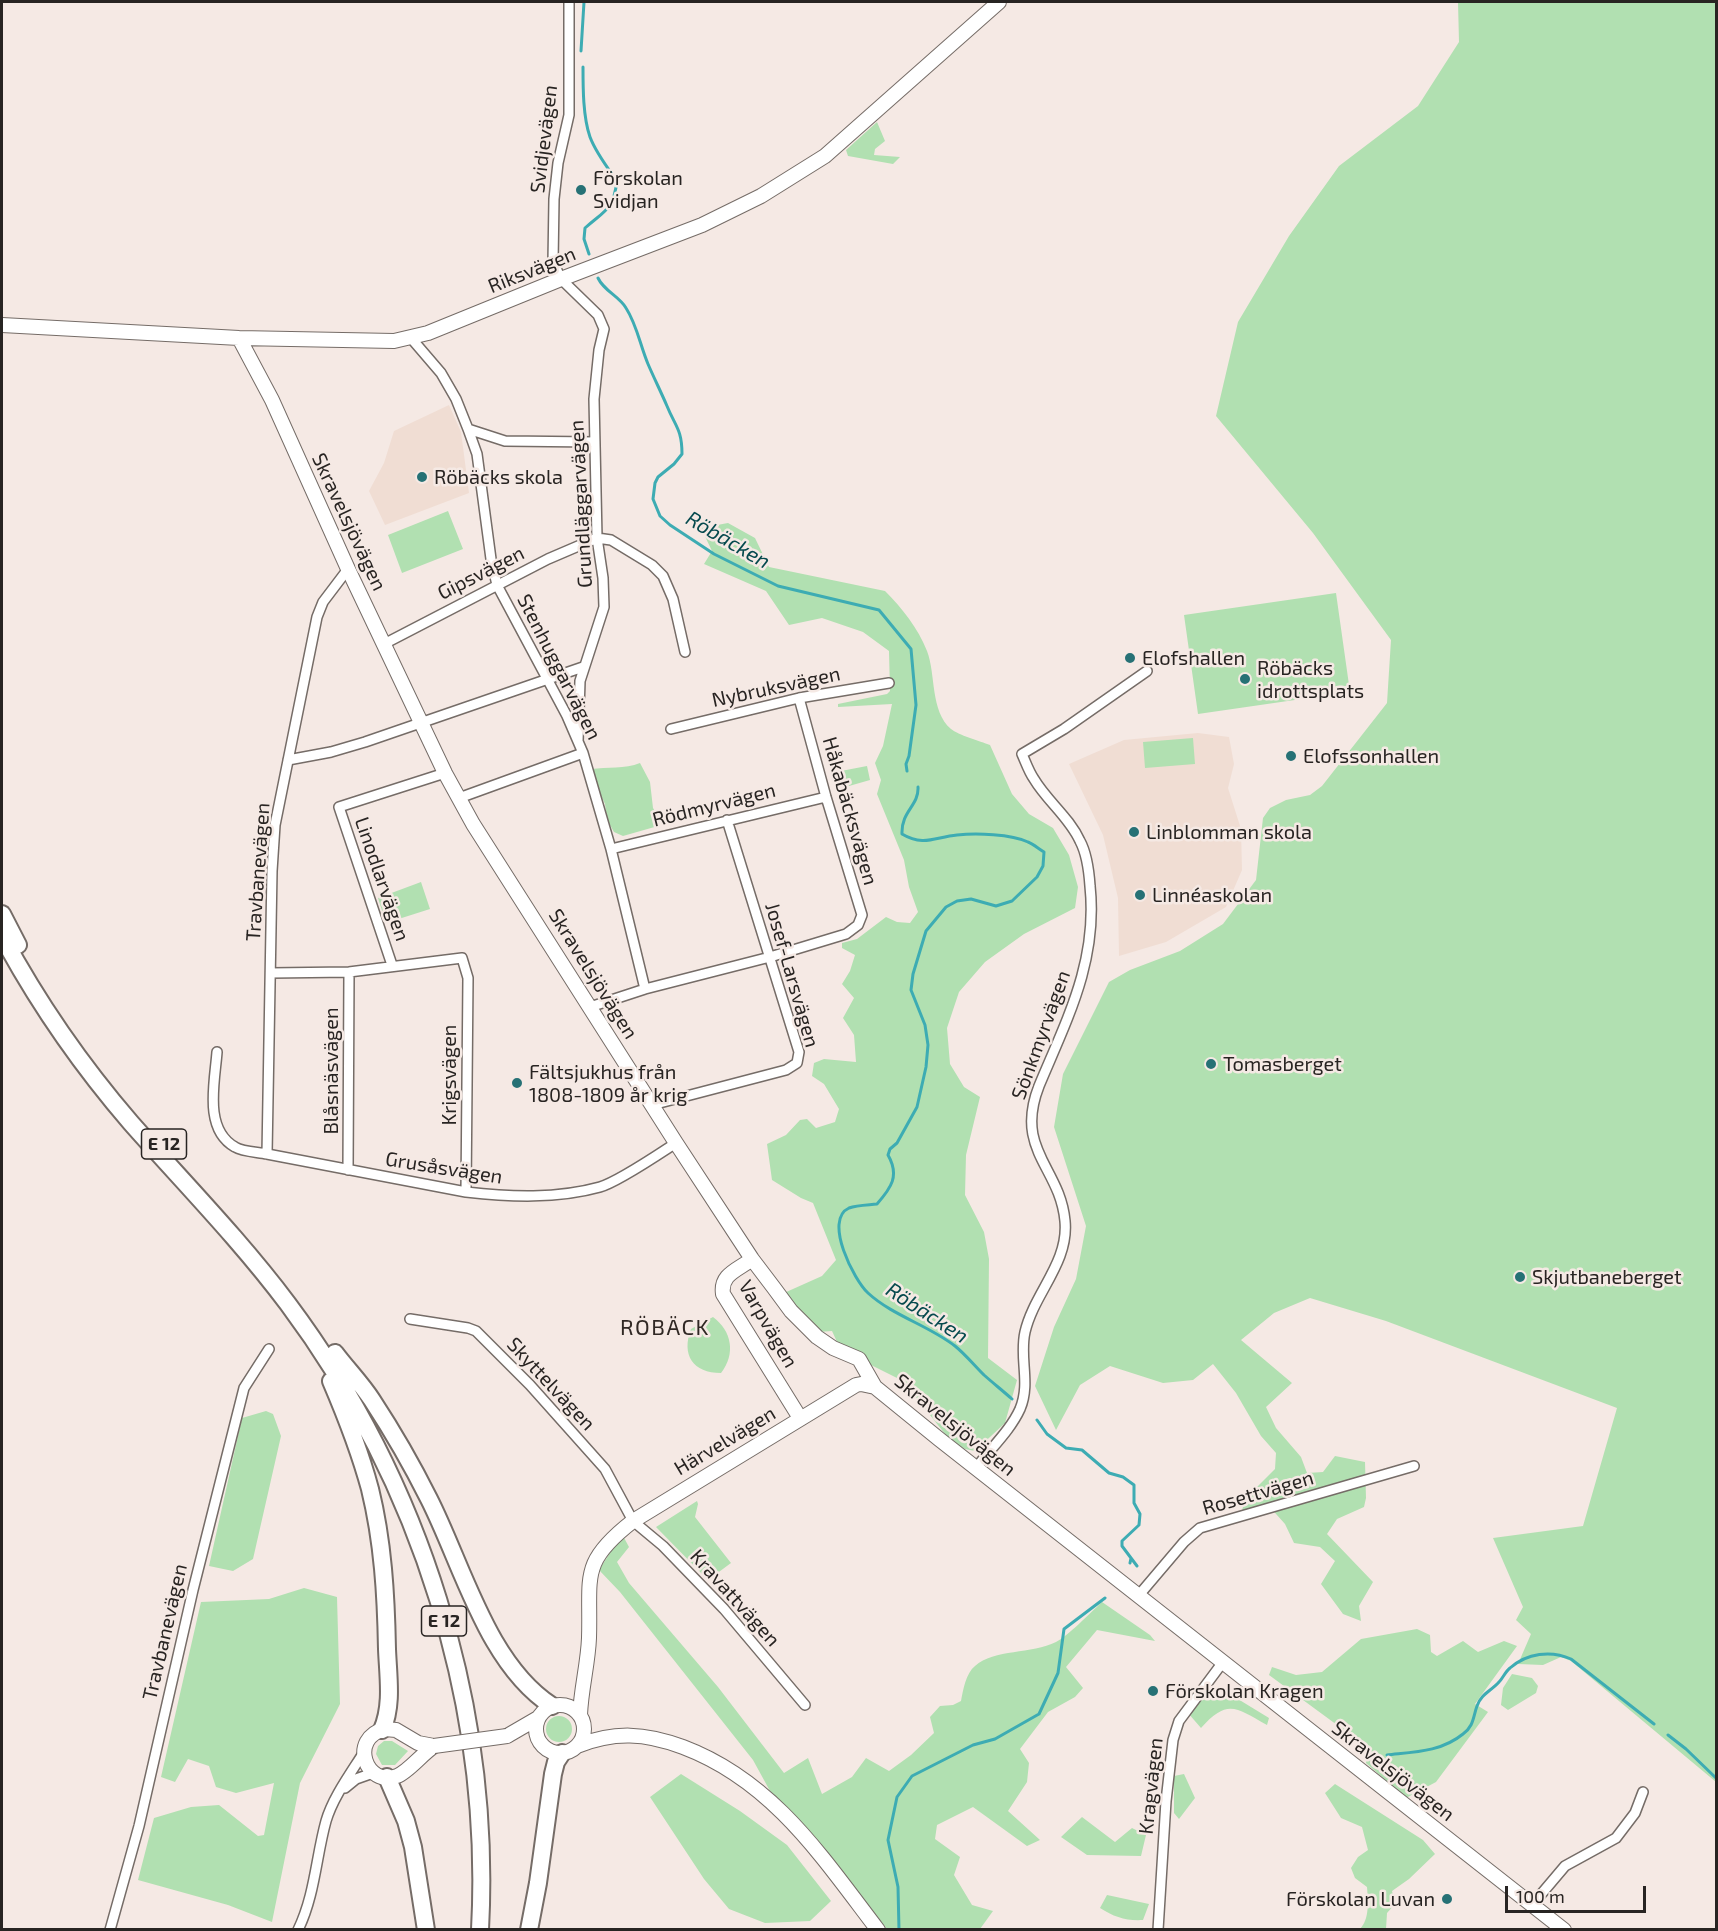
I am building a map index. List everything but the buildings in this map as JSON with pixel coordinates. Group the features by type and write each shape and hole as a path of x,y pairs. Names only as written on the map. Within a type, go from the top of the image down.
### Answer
{"highway":[{"name":"E 12","path":"2,914 37,978 85,1051 138,1115 292,1290 342,1363 390,1454 430,1550 464,1666 481,1761 487,1816 488,1929"},
{"name":"E 12","path":"2,936 51,1020 76,1054 131,1123 288,1304 339,1377 382,1456 423,1552 444,1618 465,1706 473,1760 481,1863 480,1929"},
{"path":"313,1339 356,1443 370,1489 377,1525 384,1571 389,1692 386,1720 382,1730"},
{"path":"342,1363 371,1398 402,1450 450,1542 493,1640 518,1675 537,1695 558,1705"},
{"path":"529,1929 538,1884 553,1774 556,1762 569,1749"},
{"path":"380,1775 406,1821 413,1847 426,1929"}],"street":[{"name":"Svidjevägen","path":"561,279 553,262 554,199 558,163 569,115 569,2"},
{"name":"Riksvägen","path":"2,325 239,338 394,341 428,333 702,225 761,196 825,156 999,2"},
{"name":"Grundläggarvägen","path":"561,279 598,315 604,328 599,350 594,399 597,538 603,578 604,607 583,667 578,700 578,741"},
{"name":"Skravelsjövägen","path":"239,338 272,400 348,569 459,798 676,1143 752,1259 791,1311 817,1337 859,1359 875,1387 976,1468 1564,1929"},
{"name":"Stenhuggarvägen","path":"411,338 441,373 456,399 477,454 490,559 497,585 583,753 611,849 645,989"},
{"path":"468,429 505,441 595,442"},
{"path":"597,538 610,540 652,565 663,576 673,598 685,652"},
{"name":"Gipsvägen","path":"384,644 548,559 597,538"},
{"name":"Travbanevägen","path":"267,1154 275,825 317,617 327,594 348,569"},
{"path":"288,760 331,752 583,667"},
{"name":"Sönkmyrvägen","path":"976,1468 1016,1416 1024,1399 1026,1378 1024,1335 1028,1321 1060,1257 1065,1237 1065,1220 1060,1200 1036,1148 1031,1116 1033,1100 1076,998 1085,970 1091,936 1090,878 1081,842 1058,808 1033,779 1022,754 1064,729 1147,671"},
{"name":"Nybruksvägen","path":"671,729 799,698 889,683"},
{"name":"Håkabäcksvägen","path":"770,957 852,930 861,921 862,915 799,698"},
{"path":"459,798 583,753"},
{"name":"Linodlarvägen","path":"392,965 339,807 445,773"},
{"name":"Rödmyrvägen","path":"611,849 826,797"},
{"name":"Josef-Larsvägen","path":"652,1105 786,1070 797,1063 799,1052 727,820"},
{"path":"590,1007 645,989 770,957"},
{"name":"Krigsvägen","path":"392,965 462,958 468,978 466,1192"},
{"path":"271,973 349,972 392,965"},
{"name":"Blåsnäsvägen","path":"348,1170 349,972"},
{"name":"Grusåsvägen","path":"217,1052 213,1111 220,1133 235,1147 267,1154 466,1192 500,1196 534,1196 601,1187 676,1143"},
{"name":"Varpvägen","path":"752,1259 725,1277 722,1285 723,1294 801,1418"},
{"name":"Skyttelvägen","path":"410,1319 476,1331 530,1385 605,1469 633,1521"},
{"name":"Travbanevägen","path":"110,1929 139,1826 193,1590 244,1388 269,1348"},
{"name":"Härvelvägen","path":"583,1681 589,1638 589,1581 594,1563 603,1547 633,1521 856,1385 875,1387"},
{"name":"Rosettvägen","path":"1138,1595 1184,1542 1200,1528 1414,1466"},
{"name":"Kravattvägen","path":"633,1521 663,1546 724,1609 805,1705"},
{"name":"Kragvägen","path":"1158,1929 1166,1801 1173,1740 1179,1721 1223,1662"},
{"path":"583,1681 575,1693 558,1705 542,1712 538,1718 536,1732 539,1742 547,1750 569,1749 595,1738 632,1734 692,1750 723,1766 761,1791 800,1830 878,1929"},
{"path":"569,1749 583,1736 581,1720 583,1681"},
{"path":"558,1705 573,1709 581,1720 599,1733 613,1735"},
{"path":"507,1736 538,1718"},
{"path":"298,1929 311,1896 326,1821 369,1739 382,1730 396,1731 418,1743 434,1746 507,1736 539,1742"},
{"path":"339,1794 356,1779 402,1773 434,1746"},
{"path":"364,1752 365,1761 380,1775"},
{"path":"1532,1905 1565,1866 1616,1838 1635,1813 1643,1792"}],"shaded area":[{"name":"Röbäcks skola","path":"449,405 461,432 469,493 385,525 369,491 384,463 394,431"},
{"path":"1198,733 1229,737 1234,764 1228,788 1241,829 1242,870 1226,907 1166,942 1119,956 1118,898 1103,835 1069,764 1124,740"}],"green space":[{"path":"1458,2 1716,2 1716,1782 1571,1661 1561,1657 1543,1665 1518,1664 1531,1634 1516,1620 1523,1607 1493,1538 1583,1526 1617,1408 1386,1321 1310,1298 1274,1313 1241,1340 1292,1383 1266,1407 1276,1428 1301,1457 1307,1473 1323,1472 1335,1456 1365,1462 1364,1507 1337,1519 1327,1534 1373,1582 1359,1606 1361,1621 1343,1614 1321,1584 1335,1561 1320,1547 1294,1543 1285,1524 1268,1505 1242,1512 1244,1500 1275,1469 1276,1453 1261,1436 1236,1393 1213,1364 1193,1380 1163,1383 1110,1366 1080,1385 1056,1430 1035,1386 1054,1327 1076,1279 1086,1226 1054,1127 1063,1074 1109,982 1130,970 1180,951 1223,924 1256,880 1263,818 1270,808 1286,800 1310,795 1322,786 1387,703 1391,640 1313,533 1216,416 1238,322 1289,236 1339,166 1418,106 1459,42"},
{"path":"877,122 885,141 875,149 874,155 900,157 893,164 848,156 846,150"},
{"path":"448,511 463,549 402,573 388,535"},
{"path":"728,523 755,538 769,567 885,591 914,626 927,651 937,702 944,721 954,731 990,745 1012,794 1029,814 1053,828 1069,855 1078,887 1075,908 1024,934 985,962 959,992 947,1028 950,1064 964,1087 980,1097 966,1155 965,1195 984,1232 989,1259 988,1358 1017,1380 1005,1423 975,1451 965,1449 949,1439 903,1381 871,1365 863,1355 838,1344 832,1331 818,1332 795,1311 784,1293 822,1276 836,1260 813,1203 772,1180 767,1144 786,1135 800,1120 807,1119 816,1128 835,1122 839,1109 824,1084 812,1076 814,1063 824,1059 856,1062 854,1035 843,1018 854,998 842,984 850,971 855,955 842,948 842,943 857,939 886,917 897,922 910,923 918,912 909,887 904,860 877,794 881,780 875,763 883,746 892,704 838,707 838,704 887,694 890,691 889,651 863,632 822,618 789,625 766,591 704,564 712,551 701,528"},
{"path":"1336,593 1350,692 1198,714 1184,615"},
{"path":"1193,738 1195,764 1145,768 1143,742"},
{"path":"640,763 650,782 658,826 623,836 614,832 607,820 605,804 591,769"},
{"path":"867,766 870,780 849,786 841,780 841,771"},
{"path":"421,882 430,909 386,923 378,898"},
{"path":"713,1317 724,1329 730,1343 729,1358 721,1373 703,1370 697,1366 692,1361 688,1347 691,1329"},
{"path":"266,1411 273,1414 281,1436 253,1559 233,1571 209,1566 242,1418"},
{"path":"697,1501 695,1517 731,1563 708,1580 656,1527"},
{"path":"622,1534 629,1547 617,1562 629,1583 718,1687 784,1773 808,1758 822,1794 852,1777 866,1758 889,1771 911,1755 934,1733 930,1717 940,1706 953,1705 961,1701 967,1677 975,1666 992,1657 1056,1642 1102,1602 1150,1635 1155,1641 1097,1630 1066,1667 1083,1688 1075,1697 1048,1712 1020,1749 1029,1763 1027,1782 1008,1811 1040,1840 1027,1846 973,1807 937,1825 935,1839 960,1857 954,1875 972,1905 993,1911 980,1929 887,1929 839,1868 770,1791 753,1760 620,1592 599,1570"},
{"path":"304,1588 337,1597 340,1704 300,1783 272,1922 228,1905 138,1880 154,1818 191,1807 219,1805 258,1836 264,1835 274,1783 236,1793 216,1787 209,1766 188,1759 175,1782 161,1777 201,1602 269,1599"},
{"path":"1417,1629 1430,1635 1431,1652 1437,1656 1463,1641 1478,1652 1504,1641 1517,1646 1475,1704 1488,1712 1436,1782 1406,1798 1366,1763 1367,1747 1269,1675 1272,1667 1296,1675 1322,1672 1361,1639"},
{"path":"1512,1674 1532,1678 1538,1686 1536,1693 1508,1710 1501,1705 1503,1688"},
{"path":"1213,1693 1233,1696 1269,1718 1267,1725 1240,1711 1226,1709 1218,1712 1201,1728 1188,1713 1203,1696"},
{"path":"559,1716 568,1720 572,1729 568,1738 559,1742 550,1738 546,1729 550,1720"},
{"path":"384,1741 392,1741 408,1751 395,1765 382,1765 376,1754 378,1746"},
{"path":"681,1774 740,1811 787,1845 831,1901 810,1921 765,1923 729,1909 704,1879 650,1797"},
{"path":"1184,1774 1195,1798 1179,1819 1174,1813 1174,1776"},
{"path":"1335,1784 1423,1840 1435,1854 1409,1879 1392,1891 1395,1904 1387,1913 1386,1929 1360,1929 1367,1915 1367,1887 1355,1878 1351,1868 1358,1857 1368,1850 1362,1827 1341,1818 1325,1793"},
{"path":"1082,1817 1115,1842 1132,1828 1146,1835 1141,1856 1087,1855 1061,1837"},
{"path":"1107,1895 1149,1904 1143,1920 1120,1918 1100,1908"}],"waterway":[{"name":"Röbäcken","path":"581,51 584,2"},
{"name":"Röbäcken","path":"583,67 583,93 590,137 617,181 613,198 607,209 585,228 584,239 589,254"},
{"name":"Röbäcken","path":"598,278 623,304 630,315 648,364 679,433 682,454 658,477 655,483 653,499 660,516 714,554 778,586 879,610 911,649 916,705 906,764 907,771"},
{"name":"Röbäcken","path":"918,787 916,799 904,820 902,834 923,841 965,834 1021,839 1044,852 1043,866 1037,877 1012,901 996,906 971,899 957,901 946,907 926,931 913,974 911,990 925,1025 928,1045 926,1067 917,1107 897,1143 890,1149 888,1155 893,1169 890,1187 877,1204 849,1208 842,1215 839,1225 840,1237 849,1264 868,1293 888,1308 934,1332 955,1346 1012,1399"},
{"name":"Röbäcken","path":"1037,1420 1047,1434 1066,1448 1082,1450 1109,1473 1123,1477 1134,1485 1134,1503 1140,1514 1139,1525 1122,1541 1122,1546 1131,1558 1130,1563"},
{"name":"Röbäcken","path":"1131,1558 1137,1566"},
{"name":"Röbäcken","path":"899,1930 898,1887 888,1840 897,1797 912,1776 973,1745 995,1739 1039,1714 1058,1673 1064,1629 1105,1598"},
{"path":"1387,1755 1427,1750 1455,1740 1469,1728 1481,1698 1499,1682 1508,1670 1524,1659 1539,1654 1555,1654 1571,1659 1654,1724"},
{"path":"1668,1735 1716,1778"}],"place":[{"name":"Förskolan Svidjan","path":"581,190"},
{"name":"Röbäcks skola","path":"422,477"},
{"name":"Elofshallen","path":"1130,658"},
{"name":"Röbäcks idrottsplats","path":"1245,679"},
{"name":"Elofssonhallen","path":"1291,756"},
{"name":"Linblomman skola","path":"1134,832"},
{"name":"Linnéaskolan","path":"1140,895"},
{"name":"Tomasberget","path":"1211,1064"},
{"name":"Fältsjukhus från 1808-1809 år krig","path":"517,1083"},
{"name":"Skjutbaneberget","path":"1520,1277"},
{"name":"Förskolan Kragen","path":"1153,1691"},
{"name":"Förskolan Luvan","path":"1447,1899"}],"district":[{"name":"RÖBÄCK","path":"665,1328"}]}
